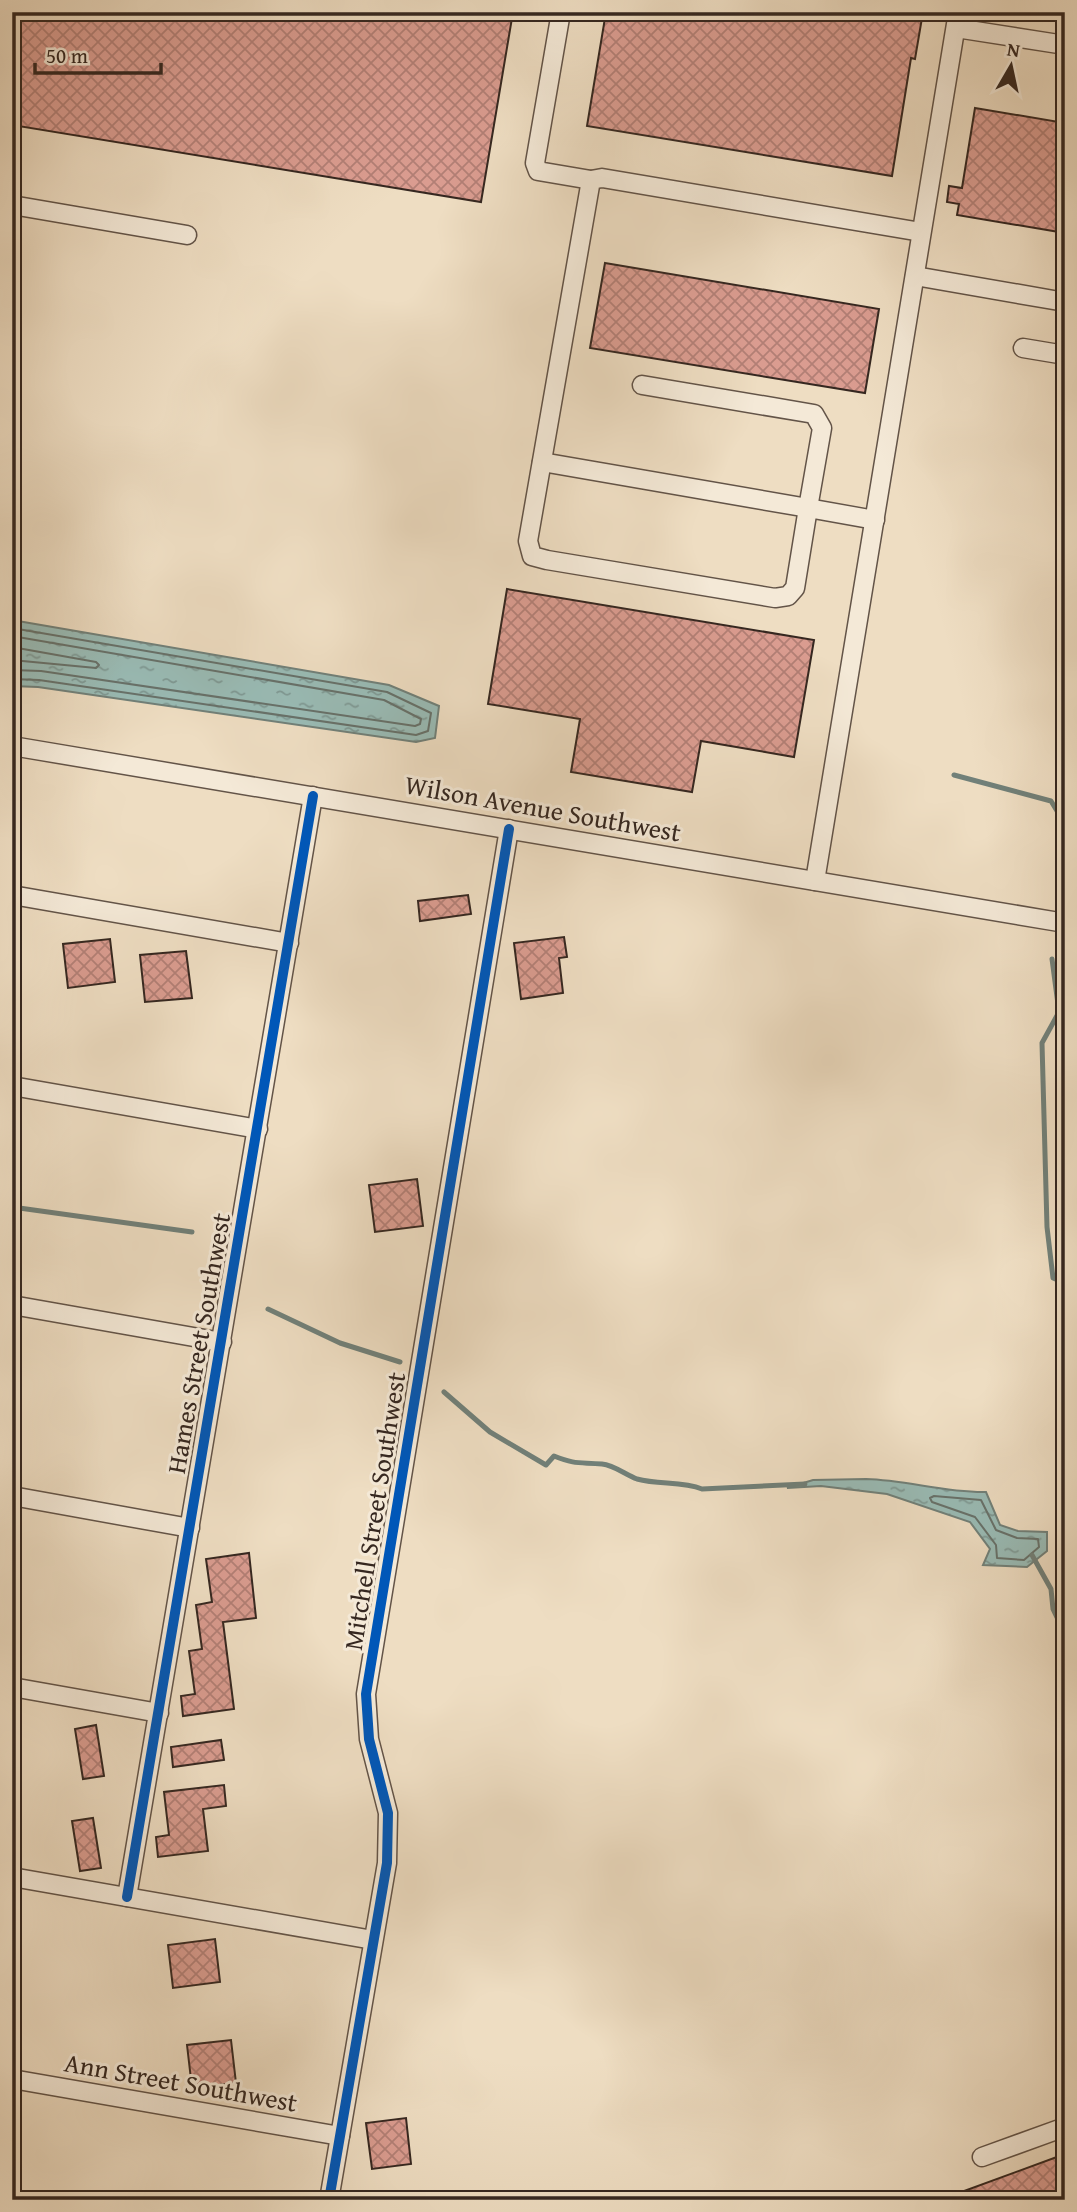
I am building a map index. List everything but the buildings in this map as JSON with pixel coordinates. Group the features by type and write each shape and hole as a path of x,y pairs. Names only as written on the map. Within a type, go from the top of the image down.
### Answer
{"street":[{"path":"561,12 535,163 538,171 591,180 602,178 921,232"},
{"path":"815,881 957,20 1065,45"},
{"path":"591,180 528,541 532,556 775,598 788,596 795,588 822,428 814,414 642,385"},
{"path":"12,205 187,235"},
{"path":"915,276 1065,302"},
{"path":"1023,348 1065,355"},
{"path":"542,461 875,520"},
{"name":"Wilson Avenue Southwest","path":"12,746 1065,923"},
{"name":"Hames Street Southwest","path":"127,1897 313,796"},
{"name":"Mitchell Street Southwest","path":"329,2200 389,1829 366,1727 366,1694 509,829"},
{"path":"12,895 289,943"},
{"path":"12,1086 258,1129"},
{"path":"12,1305 222,1342"},
{"path":"12,1496 190,1528"},
{"path":"12,1687 159,1713"},
{"path":"12,1877 373,1940"},
{"name":"Ann Street Southwest","path":"12,2079 340,2136"},
{"path":"982,2157 1065,2127"}],"water":[{"path":"12,620 389,685 439,706 435,738 416,742 38,687 12,686"},
{"path":"866,1479 956,1491 986,1492 1000,1525 1018,1531 1047,1532 1047,1551 1027,1567 983,1565 990,1549 970,1522 887,1494 821,1486 787,1488 813,1480"}],"waterway":[{"path":"954,775 1051,801 1065,824"},
{"path":"1052,959 1059,1012 1042,1043 1047,1227 1053,1278 1065,1283"},
{"path":"12,1207 192,1232"},
{"path":"268,1309 340,1343 400,1362"},
{"path":"444,1392 490,1432 546,1465 554,1456 573,1462 606,1465 637,1479 702,1489 805,1484"},
{"path":"1032,1555 1051,1589 1053,1609 1064,1632"},
{"path":"1065,1631 1059,1660 1065,1668"}],"cycle path":[{"path":"127,1897 313,796"},
{"path":"329,2200 387,1863 388,1813 369,1739 366,1694 509,829"}]}
